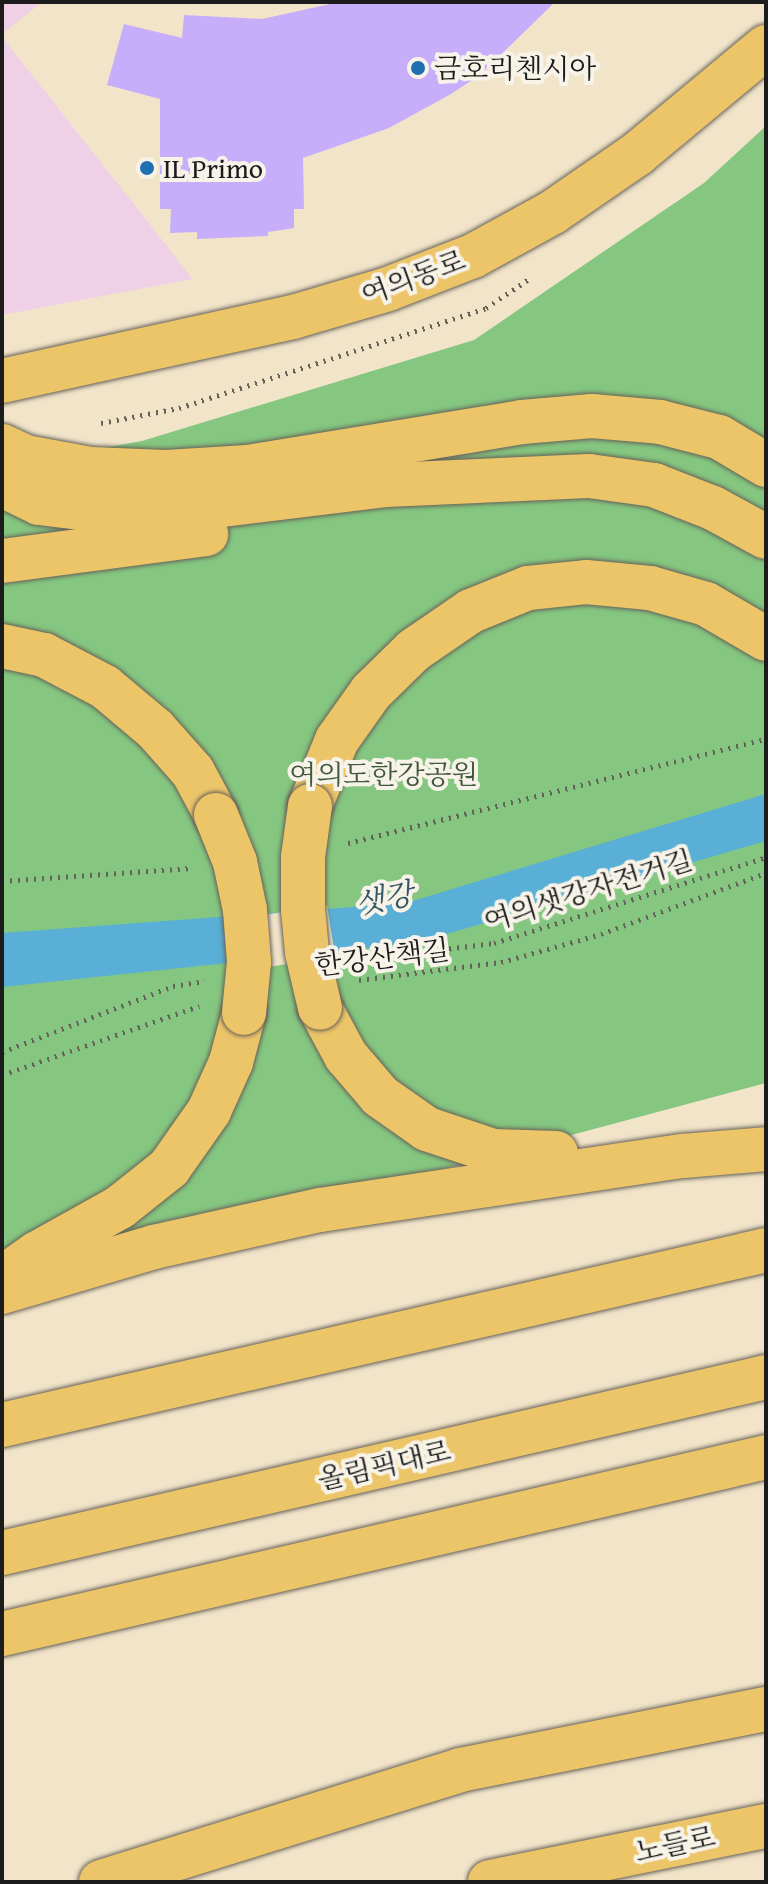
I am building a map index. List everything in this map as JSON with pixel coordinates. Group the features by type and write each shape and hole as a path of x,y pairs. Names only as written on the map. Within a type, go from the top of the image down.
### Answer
{"main road":[{"name":"여의동로","path":"2,381 293,317 388,289 473,256 553,212 637,154 766,47"},
{"path":"2,446 26,457 90,469 166,472 248,467 522,422 592,416 660,422 719,437 766,465"},
{"path":"2,485 39,503 112,512 190,509 385,485 589,476 654,485 713,508 766,537"},
{"path":"2,561 537,493 602,492 713,508"},
{"path":"683,1156 493,1151 427,1129 380,1096 346,1056 334,995 307,952 303,857 310,806 337,740 371,692 414,650 471,611 528,588 586,582 650,588 706,604 766,639"},
{"path":"2,646 44,655 105,687 155,729 193,772 216,815 235,862 245,910 249,962 225,998 231,1062 209,1111 169,1168 120,1207 36,1254 2,1278"},
{"path":"2,1292 154,1247 320,1210 683,1156 766,1149"},
{"path":"2,1425 766,1250"},
{"name":"올림픽대로","path":"2,1553 766,1377"},
{"path":"2,1634 766,1457"},
{"path":"101,1882 460,1770 766,1709"},
{"name":"노들로","path":"490,1882 766,1826"}],"path":[{"path":"338,845 766,739"},
{"name":"여의샛강자전거길","path":"342,961 494,943 766,857"},
{"path":"2,881 203,867"},
{"name":"한강산책길","path":"334,995 501,962 601,934 766,873"},
{"path":"2,1052 173,986 225,998"},
{"path":"2,1075 225,998"}],"shaded area":[{"path":"2,2 42,2 2,34"},
{"path":"2,37 170,250 192,279 2,315"}],"green space":[{"name":"여의도한강공원","path":"766,126 766,1083 2,1287 2,466 142,441 474,340 704,183"}],"water":[{"path":"766,794 766,841 416,943 2,987 2,933 406,903"}],"pier":[{"path":"327,905 335,956 232,973 224,921"}],"building":[{"path":"339,2 555,2 480,75 451,94 389,128 303,158 304,209 294,209 294,228 268,232 268,236 197,239 197,232 170,233 171,209 160,209 160,99 107,85 124,24 182,38 184,15 262,19"}],"place":[{"name":"금호리첸시아","path":"418,68"},
{"name":"IL Primo","path":"147,168"}],"water label":[{"name":"샛강","path":"384,898"}]}
